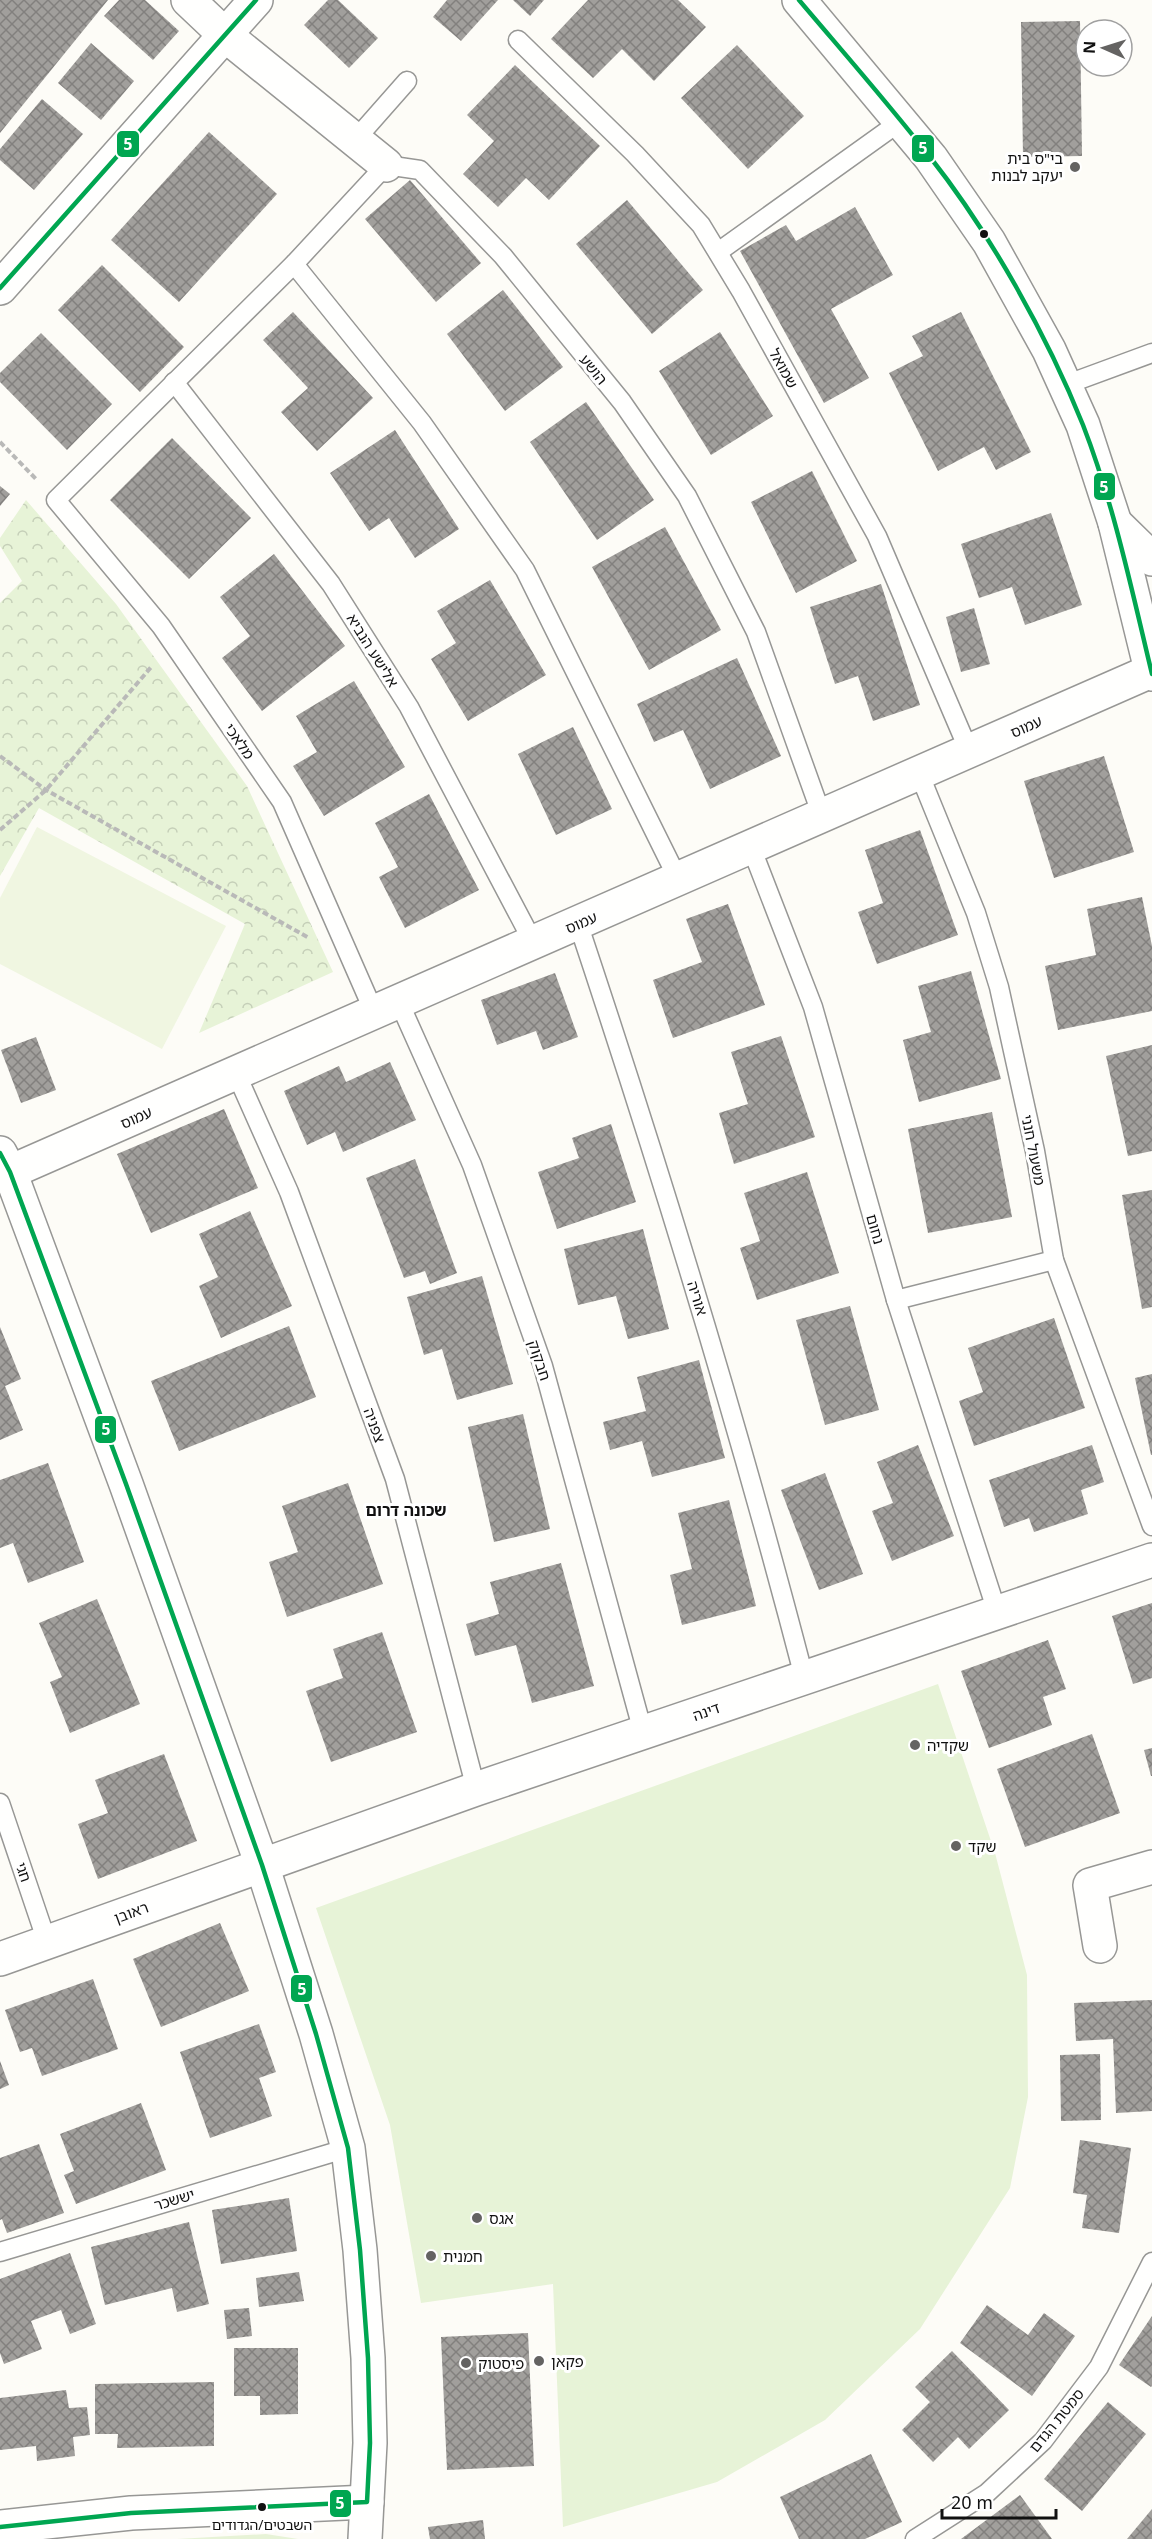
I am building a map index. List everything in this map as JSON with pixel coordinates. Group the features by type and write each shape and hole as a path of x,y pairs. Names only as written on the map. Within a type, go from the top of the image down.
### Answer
{"street":[{"path":"188,0 225,35 386,165"},
{"path":"0,288 256,0"},
{"path":"799,0 931,158 989,242 1049,350 1083,425 1115,523 1152,672"},
{"path":"1115,523 1152,559"},
{"name":"עמוס","path":"5,1163 237,1073 1152,672"},
{"path":"5,1163 122,1473 262,1865 316,2034 348,2148 360,2250 368,2358 370,2443 365,2539"},
{"name":"דינה","path":"262,1865 476,1789 1152,1560"},
{"name":"ראובן","path":"0,1959 262,1865"},
{"path":"1100,1946 1090,1885 1151,1872"},
{"path":"0,2527 130,2513 367,2502"}],"lane":[{"name":"שמואל","path":"518,40 635,154 701,225 877,536 969,751"},
{"path":"355,140 406,81"},
{"path":"718,252 901,121"},
{"path":"56,500 294,264 386,165"},
{"name":"הושע","path":"386,165 420,170 503,256 622,402 687,496 756,632 822,816"},
{"path":"294,264 422,423 525,570 678,879"},
{"path":"1065,385 1152,353"},
{"name":"אלישע הנביא","path":"174,382 331,584 409,707 533,942"},
{"name":"מלאכי","path":"56,500 172,643 282,802 352,963 386,1007"},
{"name":"משעול חנני","path":"919,773 976,913 999,987 1035,1151 1054,1260 1152,1526"},
{"name":"נחום","path":"751,847 813,1007 896,1300 997,1612"},
{"name":"אוריה","path":"578,923 642,1114 753,1480 804,1677"},
{"name":"חבקוק","path":"386,1007 472,1165 543,1366 643,1732"},
{"name":"צפניה","path":"237,1073 289,1192 396,1479 476,1789"},
{"path":"896,1300 1054,1260"},
{"name":"חגי","path":"0,1803 47,1941"},
{"name":"יששכר","path":"0,2252 348,2148"},
{"name":"סמטת הגדם","path":"915,2539 987,2493 1043,2441 1099,2367 1152,2262"}],"path":[{"path":"0,442 56,500"},
{"path":"0,830 46,790 172,643"},
{"path":"0,756 46,790 352,963"}],"green space":[{"path":"26,500 116,604 247,786 333,972 199,1033 245,924 39,808 0,876 0,603 22,581 0,546 0,538"},
{"path":"37,827 226,926 162,1049 0,964 0,898"},
{"path":"938,1684 995,1853 1027,1975 1028,2097 1010,2188 920,2329 825,2420 717,2482 563,2527 553,2284 421,2303 390,2125 316,1908"},
{"path":"266,2534 298,2539 177,2539"}],"building":[{"path":"0,0 108,0 0,133"},
{"path":"119,0 145,0 179,31 153,60 104,16"},
{"path":"328,0 338,0 378,38 349,68 304,25"},
{"path":"447,0 498,0 461,41 433,17"},
{"path":"513,0 544,0 530,16"},
{"path":"588,0 678,0 706,27 654,81 622,49 593,78 551,39"},
{"path":"1074,21 1074,78 1081,78 1082,156 1023,157 1021,22"},
{"path":"91,43 134,81 101,120 58,83"},
{"path":"737,45 804,116 748,169 681,98"},
{"path":"515,65 600,146 549,200 526,178 498,207 463,174 494,141 467,115"},
{"path":"42,99 83,134 34,190 0,160 0,149"},
{"path":"209,132 277,194 179,302 111,240"},
{"path":"410,180 481,263 436,302 365,219"},
{"path":"627,200 703,290 652,334 576,244"},
{"path":"855,207 893,275 831,309 869,378 824,403 740,251 786,225 796,241"},
{"path":"102,265 184,347 140,392 58,310"},
{"path":"503,290 563,367 505,411 447,334"},
{"path":"293,312 373,398 317,451 281,412 308,388 263,340"},
{"path":"961,312 1031,452 996,470 984,447 938,471 889,373 923,356 912,336"},
{"path":"720,332 773,416 711,455 659,371"},
{"path":"41,333 112,404 67,450 0,382 0,373"},
{"path":"586,402 654,500 597,540 530,442"},
{"path":"395,430 459,529 415,558 389,518 369,531 330,473"},
{"path":"172,438 251,518 189,579 110,500"},
{"path":"812,471 857,561 796,593 751,502"},
{"path":"0,486 10,494 0,506"},
{"path":"1051,513 1082,605 1025,625 1012,587 979,598 961,544"},
{"path":"665,527 721,630 649,670 592,567"},
{"path":"274,554 345,646 262,711 222,658 250,636 220,597"},
{"path":"490,580 546,675 468,721 431,659 456,643 437,611"},
{"path":"881,584 920,705 873,721 858,676 835,684 810,607"},
{"path":"974,608 990,664 961,672 946,617"},
{"path":"737,658 781,756 710,789 683,730 654,742 637,704"},
{"path":"354,681 405,767 324,816 293,766 317,752 296,716"},
{"path":"573,727 612,809 556,835 518,754"},
{"path":"1104,756 1134,852 1054,878 1024,781"},
{"path":"429,794 479,890 405,928 379,877 398,867 375,823"},
{"path":"920,830 958,935 877,964 858,912 883,903 865,850"},
{"path":"1142,897 1152,946 1152,1011 1058,1030 1045,966 1096,955 1087,909"},
{"path":"728,904 765,1005 673,1038 653,980 702,962 686,919"},
{"path":"971,971 1001,1079 919,1102 903,1040 931,1032 918,986"},
{"path":"555,973 578,1037 543,1050 536,1031 497,1045 481,1000"},
{"path":"781,1036 815,1137 734,1164 719,1113 748,1104 731,1052"},
{"path":"36,1037 56,1090 21,1103 1,1050"},
{"path":"1152,1045 1152,1151 1128,1156 1106,1056"},
{"path":"390,1062 416,1120 343,1152 335,1132 307,1145 284,1091 339,1066 346,1082"},
{"path":"224,1109 258,1188 151,1233 117,1154"},
{"path":"992,1112 1012,1217 928,1233 908,1129"},
{"path":"611,1124 636,1202 557,1229 538,1172 579,1158 572,1138"},
{"path":"415,1159 457,1273 430,1284 425,1271 404,1278 366,1178"},
{"path":"807,1172 839,1273 757,1300 740,1248 760,1241 744,1193"},
{"path":"1152,1190 1152,1307 1142,1309 1122,1195"},
{"path":"250,1211 292,1306 221,1338 199,1286 218,1277 199,1234"},
{"path":"643,1229 669,1329 628,1339 616,1296 578,1305 564,1249"},
{"path":"482,1276 513,1384 457,1400 442,1349 424,1355 407,1297"},
{"path":"850,1306 879,1410 825,1425 796,1320"},
{"path":"1054,1318 1085,1408 974,1446 959,1401 983,1392 968,1348"},
{"path":"289,1326 316,1397 179,1451 151,1381"},
{"path":"0,1327 21,1379 5,1386 23,1430 0,1440"},
{"path":"699,1360 725,1458 652,1477 642,1441 610,1450 603,1422 646,1411 637,1377"},
{"path":"1152,1374 1152,1455 1151,1455 1135,1378"},
{"path":"523,1414 550,1529 494,1542 468,1427"},
{"path":"918,1445 954,1536 892,1561 872,1511 893,1503 877,1462"},
{"path":"1092,1445 1104,1482 1081,1490 1088,1514 1034,1532 1029,1518 1004,1527 989,1480"},
{"path":"48,1463 84,1562 28,1583 13,1543 0,1548 0,1480"},
{"path":"825,1473 863,1574 819,1590 781,1490"},
{"path":"348,1483 383,1584 287,1617 269,1562 298,1552 282,1506"},
{"path":"729,1500 756,1606 682,1625 670,1575 692,1569 678,1513"},
{"path":"561,1563 594,1686 532,1703 516,1645 475,1656 466,1624 499,1614 490,1582"},
{"path":"97,1599 140,1704 70,1733 50,1682 62,1677 39,1623"},
{"path":"1152,1603 1152,1678 1133,1684 1112,1616"},
{"path":"382,1632 417,1732 331,1762 306,1691 343,1678 333,1649"},
{"path":"1048,1640 1066,1689 1043,1697 1052,1725 989,1748 961,1671"},
{"path":"1092,1734 1120,1813 1025,1847 997,1769"},
{"path":"1152,1748 1152,1776 1151,1776 1144,1750"},
{"path":"164,1754 197,1841 98,1879 78,1824 108,1813 95,1780"},
{"path":"220,1923 249,1991 161,2027 133,1959"},
{"path":"93,1979 118,2049 42,2076 32,2048 20,2052 5,2010"},
{"path":"1152,2000 1152,2111 1116,2113 1113,2039 1076,2041 1074,2003"},
{"path":"259,2024 276,2072 259,2078 272,2116 210,2138 180,2052"},
{"path":"1100,2054 1101,2120 1061,2121 1060,2055"},
{"path":"0,2061 9,2085 0,2089"},
{"path":"141,2103 166,2170 76,2204 64,2175 74,2171 60,2134"},
{"path":"1080,2140 1131,2148 1119,2233 1082,2228 1087,2195 1073,2193"},
{"path":"39,2144 64,2213 7,2233 2,2219 0,2220 0,2158"},
{"path":"289,2198 297,2251 221,2264 212,2210"},
{"path":"189,2222 209,2304 177,2312 172,2288 105,2305 91,2247"},
{"path":"70,2253 96,2324 70,2334 61,2310 31,2321 42,2349 4,2364 0,2353 0,2279"},
{"path":"299,2272 304,2301 259,2307 256,2278"},
{"path":"987,2305 1028,2335 1044,2313 1075,2336 1032,2396 960,2343"},
{"path":"249,2308 252,2336 227,2339 224,2310"},
{"path":"1152,2316 1152,2386 1151,2387 1119,2365"},
{"path":"528,2333 534,2466 447,2470 441,2337"},
{"path":"234,2348 298,2348 298,2414 260,2415 260,2396 234,2396"},
{"path":"952,2351 1009,2410 969,2449 958,2437 933,2462 902,2430 930,2402 915,2387"},
{"path":"214,2382 214,2446 117,2448 118,2434 95,2434 95,2384"},
{"path":"66,2390 69,2408 87,2407 90,2435 73,2437 75,2456 37,2461 36,2446 0,2450 0,2398"},
{"path":"1108,2402 1146,2434 1082,2511 1044,2479"},
{"path":"871,2454 902,2522 865,2539 799,2539 780,2497"},
{"path":"1020,2495 1052,2539 961,2539"},
{"path":"1152,2509 1152,2539 1127,2539"},
{"path":"483,2520 485,2539 430,2539 428,2527"}],"transit line":[{"name":"5","path":"0,288 256,0"},
{"name":"5","path":"799,0 930,157 974,218 1035,321 1069,391 1094,455 1122,548 1152,674"},
{"name":"5","path":"0,1153 10,1172 126,1484 262,1865 316,2034 348,2148 360,2250 368,2358 370,2443 367,2502 131,2513 0,2527"}],"place":[{"name":"בי\"ס בית יעקב לבנות","path":"1075,167"},
{"name":"שקדיה","path":"915,1745"},
{"name":"שקד","path":"956,1846"},
{"name":"אגס","path":"477,2218"},
{"name":"חמנית","path":"431,2256"},
{"name":"פקאן","path":"539,2361"},
{"name":"פיסטוק","path":"466,2363"},
{"name":"השבטים/הגדודים","path":"262,2507"}],"district":[{"name":"שכונה דרום","path":"406,1510"}]}
